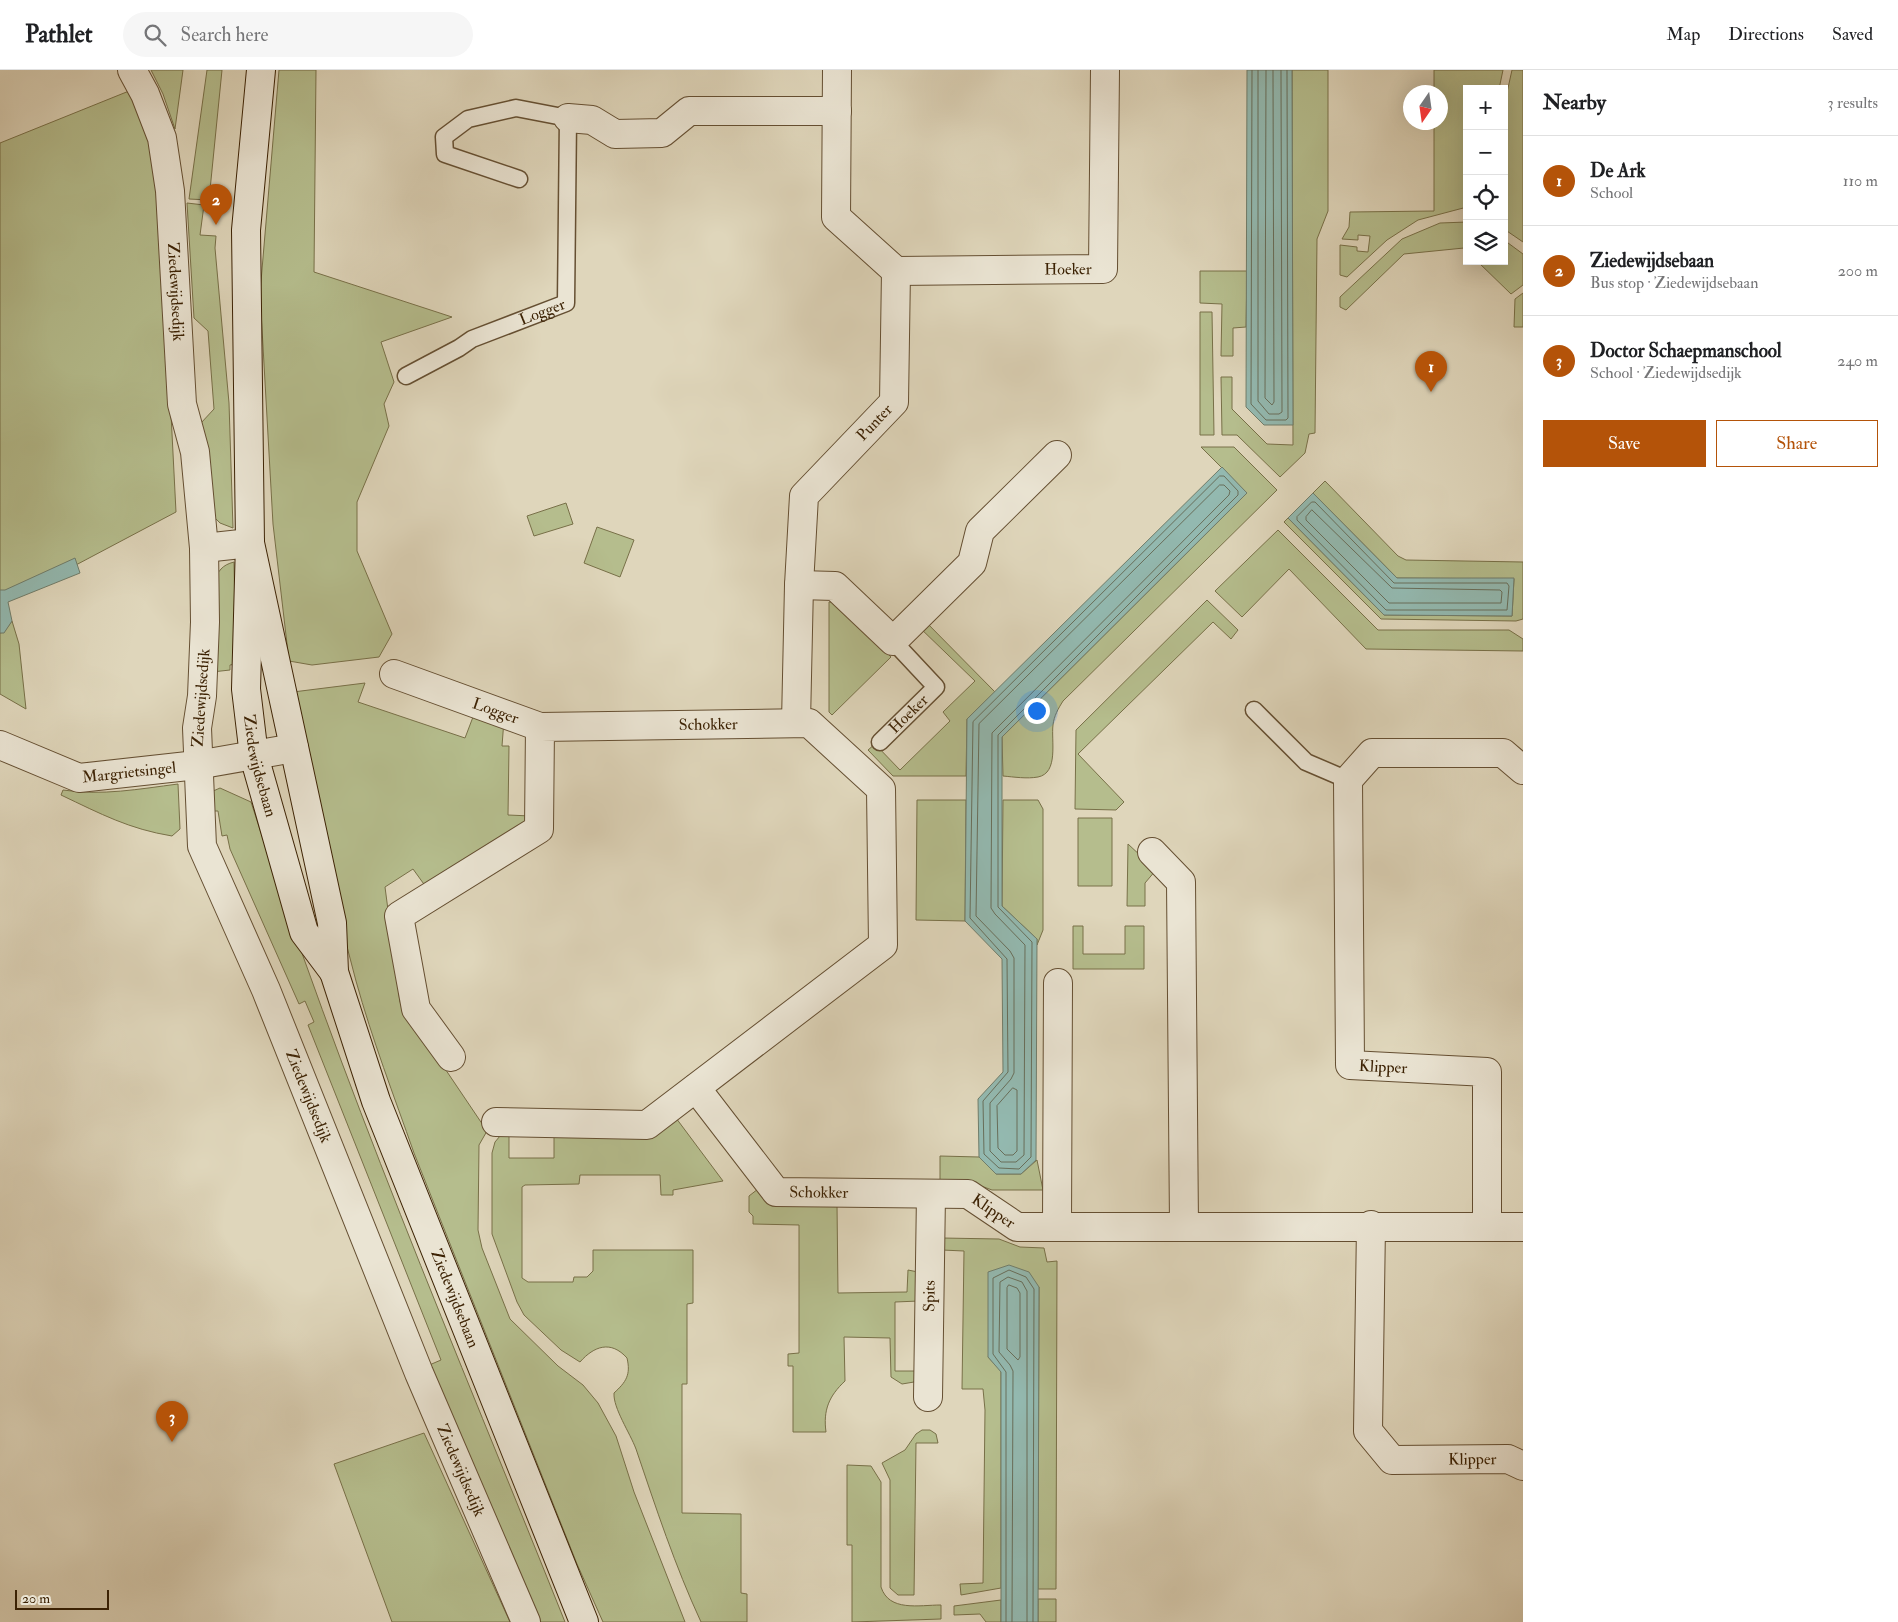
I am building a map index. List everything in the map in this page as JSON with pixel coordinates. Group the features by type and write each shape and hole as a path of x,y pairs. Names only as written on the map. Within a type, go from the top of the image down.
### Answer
{"street":[{"name":"Ziedewijdsedijk","path":"132,70 145,94 162,138 170,191 182,404 195,452 204,548 205,622 202,696 197,728 197,765 202,846 266,990 419,1373 526,1622"},
{"path":"836,70 836,216 896,271"},
{"name":"Hoeker","path":"896,271 1103,269 1105,70"},
{"name":"Ziedewijdsebaan","path":"260,72 246,230 250,543 246,688 254,756 304,932 334,972"},
{"path":"568,118 592,120 615,134 662,133 689,111 837,110"},
{"name":"Punter","path":"796,722 799,585 804,496 894,402 896,271"},
{"path":"893,641 972,564 980,531 1057,455"},
{"path":"204,548 250,543"},
{"name":"Ziedewijdsebaan","path":"250,543 332,923 334,972 376,1101 584,1622"},
{"name":"Hoeker","path":"799,585 835,586 893,641"},
{"name":"Logger","path":"394,674 540,727"},
{"name":"Schokker","path":"496,1122 647,1125 883,945 881,789 809,723 540,727"},
{"path":"451,1057 416,1009 399,916 539,829 540,727"},
{"name":"Margrietsingel","path":"0,744 79,778 197,765 294,748"},
{"path":"1348,780 1372,753 1503,753 1523,770"},
{"name":"Klipper","path":"1348,780 1350,1065 1487,1072 1487,1226"},
{"path":"1152,852 1181,882 1184,1225"},
{"path":"1057,1226 1058,983"},
{"name":"Schokker","path":"696,1088 776,1192 931,1194"},
{"name":"Klipper","path":"931,1194 968,1194 1017,1227 1370,1225 1523,1227"},
{"name":"Spits","path":"928,1397 931,1194"},
{"name":"Klipper","path":"1370,1225 1368,1431 1392,1460 1508,1459 1523,1466"}],"lane":[{"path":"519,179 445,154 444,137 468,119 516,108 568,118"},
{"name":"Logger","path":"406,376 460,348 472,339 566,303 568,118"},
{"name":"Hoeker","path":"880,742 936,687 893,641"},
{"path":"1254,710 1306,762 1348,780"}],"green space":[{"path":"151,70 183,70 175,129 163,94"},
{"path":"207,70 222,70 209,200 189,199"},
{"path":"279,70 316,70 314,272 452,317 381,342 394,382 384,404 389,426 357,502 357,551 392,634 379,657 312,665 289,661 273,524 260,293"},
{"path":"1292,70 1328,70 1328,211 1317,239 1315,433 1309,434 1305,453 1280,477 1237,435 1222,435 1221,377 1232,377 1232,409 1267,444 1293,445"},
{"path":"1434,70 1503,70 1500,85 1463,85 1463,208 1418,220 1387,240 1347,277 1340,275 1340,245 1357,247 1357,251 1368,252 1370,236 1358,235 1358,240 1342,239 1349,227 1350,212 1434,211 1434,130 1448,130 1448,85 1434,85"},
{"path":"1512,70 1523,70 1523,242 1508,232 1508,88"},
{"path":"129,91 158,158 176,512 6,602 0,600 0,143"},
{"path":"187,203 204,205 200,235 216,236 215,248 229,403 233,528 220,523 212,515 201,423 214,409 208,331 194,318"},
{"path":"1463,222 1463,248 1404,254 1346,310 1340,307 1340,297 1402,239 1440,223"},
{"path":"1508,243 1523,254 1523,285 1511,294 1481,265 1508,265"},
{"path":"1200,271 1247,271 1246,327 1233,328 1233,356 1221,356 1222,304 1200,303"},
{"path":"1523,293 1523,327 1514,327 1515,299"},
{"path":"1200,312 1212,312 1214,435 1200,435"},
{"path":"1201,447 1234,447 1277,490 1063,701 1054,719 1053,755 1049,769 1045,774 1029,778 1003,776 1002,737 1247,493"},
{"path":"1325,481 1398,556 1406,560 1523,562 1523,619 1516,621 1381,619 1284,522 1288,518 1384,615 1512,616 1514,579 1397,578 1313,493"},
{"path":"566,503 573,524 534,536 527,516"},
{"path":"597,527 634,540 620,577 584,563"},
{"path":"1278,530 1378,630 1509,630 1523,639 1523,651 1366,649 1289,569 1242,617 1215,591"},
{"path":"234,562 236,664 230,665 230,670 212,672 214,582 221,569"},
{"path":"1207,600 1238,630 1231,639 1213,622 1078,754 1124,802 1116,810 1075,809 1076,730"},
{"path":"829,602 837,602 891,657 832,715 829,712"},
{"path":"924,620 995,692 967,719 966,776 893,776 868,750 875,744 900,770 950,721 943,712 975,681 918,626"},
{"path":"12,621 19,644 26,709 0,694 0,633 4,632"},
{"path":"365,683 358,702 465,738 473,717 504,720 502,746 509,746 508,815 531,816 531,820 426,887 413,869 385,887 400,1002 487,1131 479,1145 478,1230 482,1248 510,1319 558,1366 583,1385 598,1403 616,1436 634,1492 685,1622 603,1622 577,1564 414,1153 376,1046 356,981 329,873 293,692"},
{"path":"178,784 180,829 172,836 129,825 61,795 63,790 106,792"},
{"path":"220,788 251,802 322,1010 400,1215 565,1622 540,1622 427,1366 441,1360 308,1025 314,1022 305,1001 299,1004 230,849 227,835 222,836 218,811 208,811 211,792"},
{"path":"917,800 966,800 965,921 916,920"},
{"path":"1003,800 1038,800 1043,809 1043,930 1037,945 1037,939 1002,906"},
{"path":"1078,818 1112,818 1112,886 1078,886"},
{"path":"1128,844 1156,870 1145,883 1145,906 1127,906"},
{"path":"1073,926 1083,926 1083,954 1125,954 1125,926 1144,926 1144,969 1073,969"},
{"path":"676,1118 723,1181 673,1190 673,1195 661,1195 660,1175 580,1175 579,1184 525,1185 522,1187 522,1278 528,1282 573,1282 574,1277 587,1277 593,1271 593,1250 693,1250 693,1303 687,1304 687,1384 682,1384 682,1513 741,1514 741,1593 747,1594 747,1622 701,1622 674,1558 636,1449 622,1421 614,1399 614,1393 622,1385 628,1374 627,1358 615,1349 603,1347 591,1352 580,1362 561,1350 524,1315 517,1302 492,1234 492,1153 495,1142 500,1136 509,1136 509,1158 554,1158 554,1137"},
{"path":"940,1156 979,1157 996,1174 1021,1174 1037,1160 1043,1190 992,1190 973,1183 940,1182"},
{"path":"758,1189 837,1204 838,1293 907,1292 908,1270 918,1272 919,1301 895,1302 895,1371 918,1371 914,1382 902,1384 891,1377 890,1338 844,1337 845,1381 835,1392 828,1404 825,1417 826,1432 793,1432 793,1366 788,1366 788,1354 799,1353 799,1225 753,1224 753,1216 749,1212 749,1196"},
{"path":"942,1238 999,1239 1020,1247 1044,1248 1047,1262 1057,1261 1056,1589 1038,1589 1039,1287 988,1357 1001,1371 1001,1588 961,1595 960,1584 983,1583 985,1410 983,1389 962,1389 964,1251 942,1250"},
{"path":"922,1430 930,1430 936,1434 938,1443 916,1443 914,1595 898,1595 890,1588 890,1480 882,1463 905,1450 916,1434"},
{"path":"424,1433 510,1622 392,1622 334,1464"},
{"path":"847,1465 871,1466 881,1482 881,1587 885,1595 898,1604 914,1606 941,1605 941,1619 852,1622 852,1545 847,1545"},
{"path":"1038,1599 1056,1599 1056,1622 1038,1622"},
{"path":"1001,1600 1001,1622 986,1622 980,1614 954,1615 954,1606"}],"water":[{"path":"1247,70 1292,70 1293,425 1264,425 1246,407"},
{"path":"1222,467 1247,493 1002,737 1002,906 1037,939 1036,1160 1021,1174 996,1174 979,1157 978,1099 1003,1072 1002,959 965,921 967,719"},
{"path":"1313,493 1397,578 1514,578 1512,616 1384,615 1288,518"},
{"path":"75,558 80,573 8,602 12,621 4,633 0,633 0,590 5,590"},
{"path":"1009,1265 1029,1272 1039,1287 1038,1622 1001,1622 1001,1372 988,1357 988,1272"}],"place":[{"name":"Ziedewijdsebaan","path":"216,225"},
{"name":"De Ark","path":"1431,392"},
{"name":"Doctor Schaepmanschool","path":"172,1442"}]}
